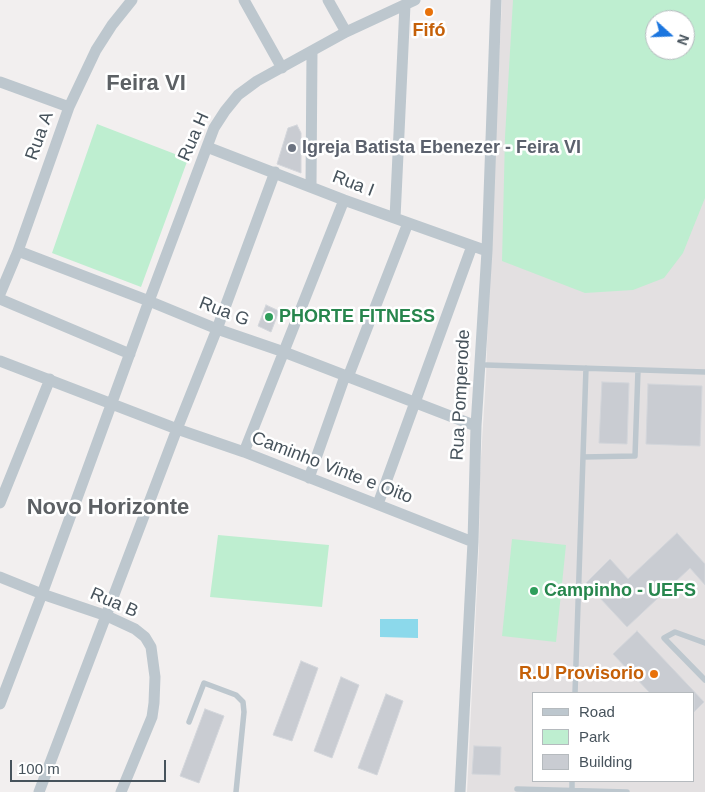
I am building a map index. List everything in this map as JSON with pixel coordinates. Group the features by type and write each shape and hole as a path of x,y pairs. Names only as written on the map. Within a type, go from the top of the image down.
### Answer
{"street":[{"path":"244,0 282,68"},
{"path":"328,0 346,32"},
{"name":"Rua Pomperode","path":"460,792 473,542 476,426 483,365 496,0"},
{"name":"Rua A","path":"0,294 18,250 69,107 96,50 128,2"},
{"path":"395,218 409,2"},
{"name":"Rua H","path":"0,704 214,128 224,111 238,95 257,81 346,32 409,2"},
{"path":"311,186 312,51"},
{"path":"1,85 69,107"},
{"name":"Rua I","path":"207,147 344,200 487,250"},
{"path":"39,792 177,429 217,330 275,172"},
{"path":"244,452 344,200"},
{"path":"309,478 408,223"},
{"path":"378,504 472,246"},
{"name":"Rua G","path":"18,250 149,301 217,330 284,352 476,426"},
{"path":"0,299 130,354"},
{"name":"Caminho Vinte e Oito","path":"0,361 177,429 244,452 473,542"},
{"path":"0,503 50,379"},
{"name":"Rua B","path":"0,577 42,594 107,616 135,629 145,637 151,647 155,677 152,717 121,792"}],"lane":[{"path":"483,365 705,372"},
{"path":"575,692 586,368"},
{"path":"583,457 635,456 638,370"},
{"path":"705,643 675,632 664,638 705,680"},
{"path":"188,722 204,683 236,695 243,702 244,712 236,792"},
{"path":"572,782 572,790"},
{"path":"517,789 627,792"}],"shaded area":[{"path":"502,0 705,0 705,792 467,792 479,547 480,474"}],"green space":[{"path":"513,0 705,0 705,198 683,253 664,278 633,290 585,293 502,261 505,137"},
{"path":"97,124 188,159 141,287 52,253"},
{"path":"218,535 329,545 322,607 210,597"},
{"name":"Campinho - UEFS","path":"512,539 566,545 556,642 502,636"}],"water":[{"path":"380,619 418,619 418,638 380,637"}],"building":[{"name":"Igreja Batista Ebenezer - Feira VI","path":"297,125 301,133 301,173 277,164 288,128"},
{"name":"PHORTE FITNESS","path":"266,305 279,311 271,332 258,326"},
{"path":"602,382 629,383 627,444 599,443"},
{"path":"648,384 702,386 700,446 646,444"},
{"path":"677,533 705,564 705,585 690,568 627,627 586,583 610,559 628,579"},
{"name":"R.U Provisorio","path":"637,631 695,692 649,692 613,654"},
{"path":"301,661 318,668 292,741 273,735"},
{"path":"341,677 359,685 332,758 314,751"},
{"name":"R.U Provisorio","path":"695,692 704,702 695,711"},
{"path":"386,694 403,701 377,775 358,768"},
{"path":"205,709 224,716 199,783 180,776"},
{"path":"474,746 501,747 500,775 472,774"}],"place":[{"name":"Fifó","path":"429,12"},
{"name":"Igreja Batista Ebenezer - Feira VI","path":"292,148"},
{"name":"PHORTE FITNESS","path":"269,317"},
{"name":"Campinho - UEFS","path":"534,591"},
{"name":"R.U Provisorio","path":"654,674"}],"district":[{"name":"Feira VI","path":"146,84"},
{"name":"Novo Horizonte","path":"108,508"}]}
